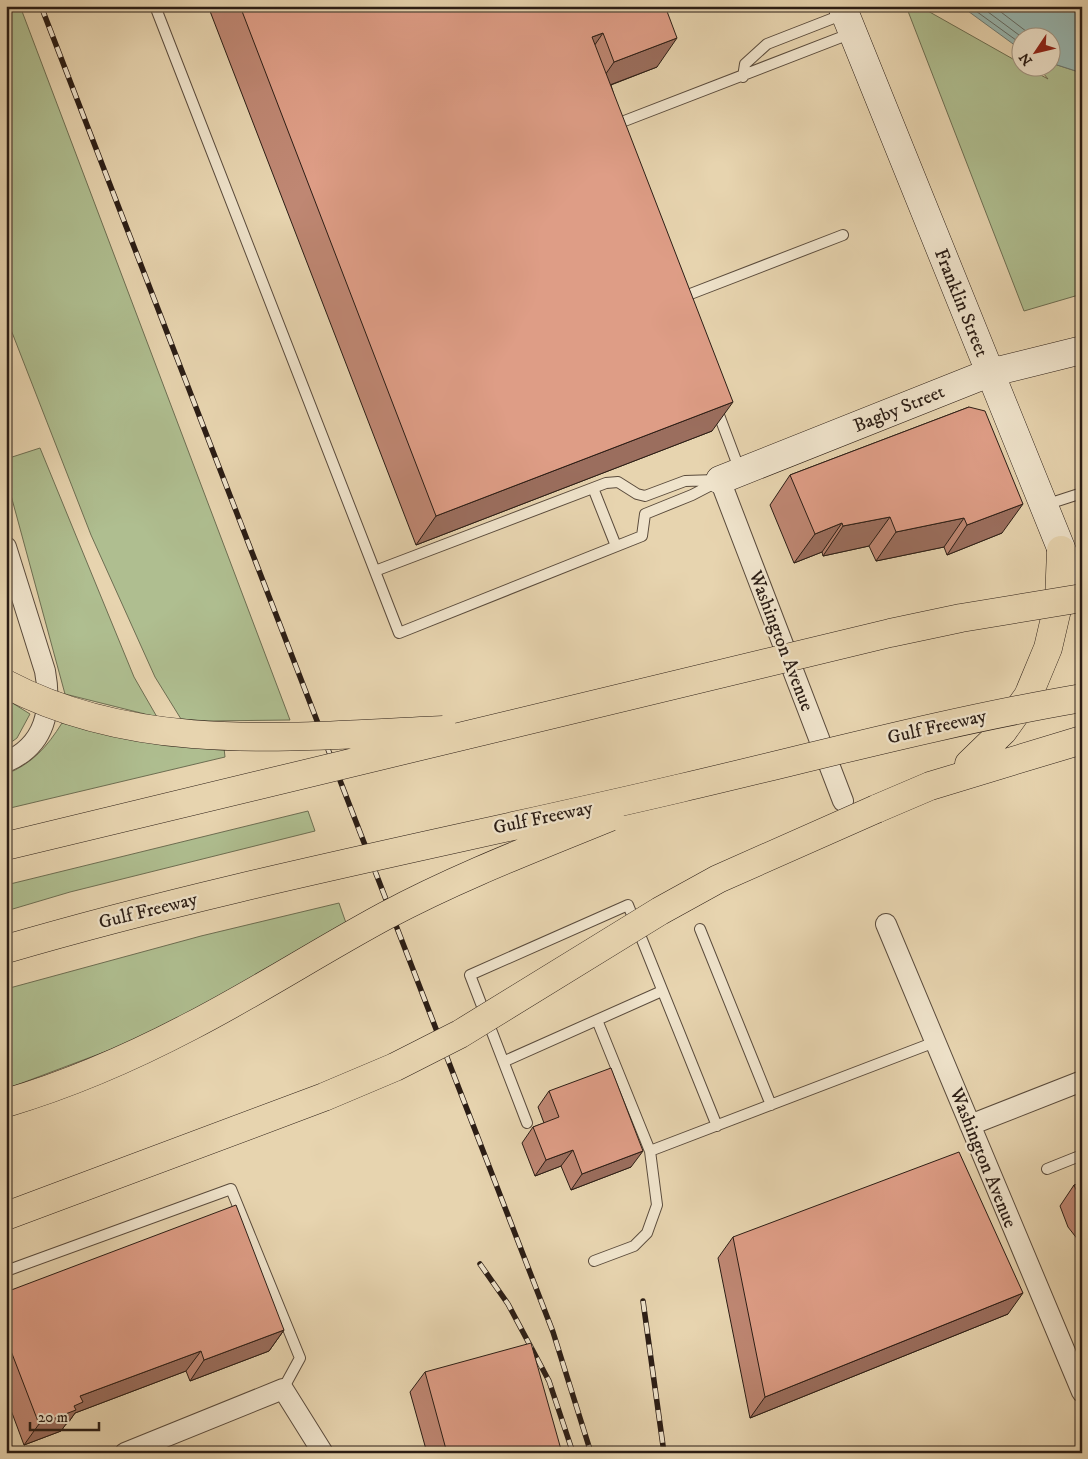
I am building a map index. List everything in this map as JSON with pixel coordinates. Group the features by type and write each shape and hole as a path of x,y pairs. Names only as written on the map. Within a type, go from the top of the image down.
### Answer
{"highway":[{"path":"969,764 1003,731 1028,696 1048,648 1059,602 1061,550"},
{"path":"6,846 880,636 961,618 1082,599"},
{"path":"6,684 41,701 81,715 142,729 180,734 273,736 507,727"},
{"path":"930,786 969,764 1082,690"},
{"name":"Gulf Freeway","path":"6,949 126,916 360,858 681,788 1008,711 1082,698"},
{"path":"6,1216 324,1097 395,1067 460,1034 660,911 718,879 930,786 1082,740"},
{"path":"6,1103 82,1077 191,1026 385,916 480,870 681,788"}],"main road":[{"name":"Franklin Street","path":"847,18 1082,599"},
{"name":"Bagby Street","path":"730,476 989,372 1082,350"}],"street":[{"name":"Washington Avenue","path":"730,476 843,801"},
{"path":"6,547 45,671 49,690 48,705 41,733 6,762"},
{"name":"Washington Avenue","path":"886,924 1082,1392"},
{"path":"970,1125 1082,1081"},
{"path":"125,1453 283,1389 323,1453"}],"lane":[{"path":"156,6 399,632 642,536 645,514 692,495 730,476"},
{"path":"743,77 745,64 767,44 847,18"},
{"path":"610,136 607,128 777,64 781,59 847,18"},
{"path":"674,301 843,235"},
{"path":"711,396 730,476"},
{"path":"375,571 606,483 618,482 637,494 645,496 685,481 730,476"},
{"path":"593,488 616,546"},
{"path":"1043,506 1082,493"},
{"path":"527,1123 505,1061 470,975 628,905 717,1126"},
{"path":"700,929 771,1105"},
{"path":"505,1061 662,991"},
{"path":"594,1261 634,1246 647,1233 657,1205 650,1152 597,1020"},
{"path":"650,1152 935,1042"},
{"path":"1047,1169 1082,1154"},
{"path":"6,1271 231,1189 300,1358 283,1389"}],"green space":[{"path":"6,6 20,6 290,720 208,721 181,719 155,677 91,535 6,317"},
{"path":"906,6 919,6 1010,57 1010,78 1060,78 1060,66 1082,73 1082,294 1024,311"},
{"path":"40,448 134,677 157,717 65,694 6,477 6,459"},
{"path":"6,699 30,714 17,738 6,746"},
{"path":"62,723 124,738 224,748 225,757 6,809 6,774 24,765 38,754 51,740"},
{"path":"308,811 315,831 70,892 6,911 6,885"},
{"path":"339,903 346,923 212,1001 123,1045 6,1089 6,989 201,936"}],"water":[{"path":"961,6 1082,6 1082,73 1060,66 1060,28 1010,28 1010,42"}],"building":[{"path":"240,6 665,6 677,38 614,62 603,33 592,37 733,402 436,516"},
{"path":"969,407 985,411 1023,504 967,525 964,518 896,532 890,517 843,526 842,523 815,534 790,475"},
{"path":"611,1068 643,1151 582,1174 573,1150 546,1160 533,1127 559,1117 549,1091"},
{"path":"959,1152 1023,1293 765,1397 733,1237"},
{"path":"1082,1183 1082,1203 1074,1185"},
{"path":"236,1205 284,1330 204,1360 201,1351 80,1396 83,1402 74,1406 76,1410 39,1424 6,1338 6,1292"},
{"path":"531,1343 562,1453 447,1453 425,1372"}],"railway":[{"path":"41,6 553,1332 591,1453"},
{"path":"480,1264 508,1304 549,1381 573,1453"},
{"path":"643,1301 664,1453"}]}
